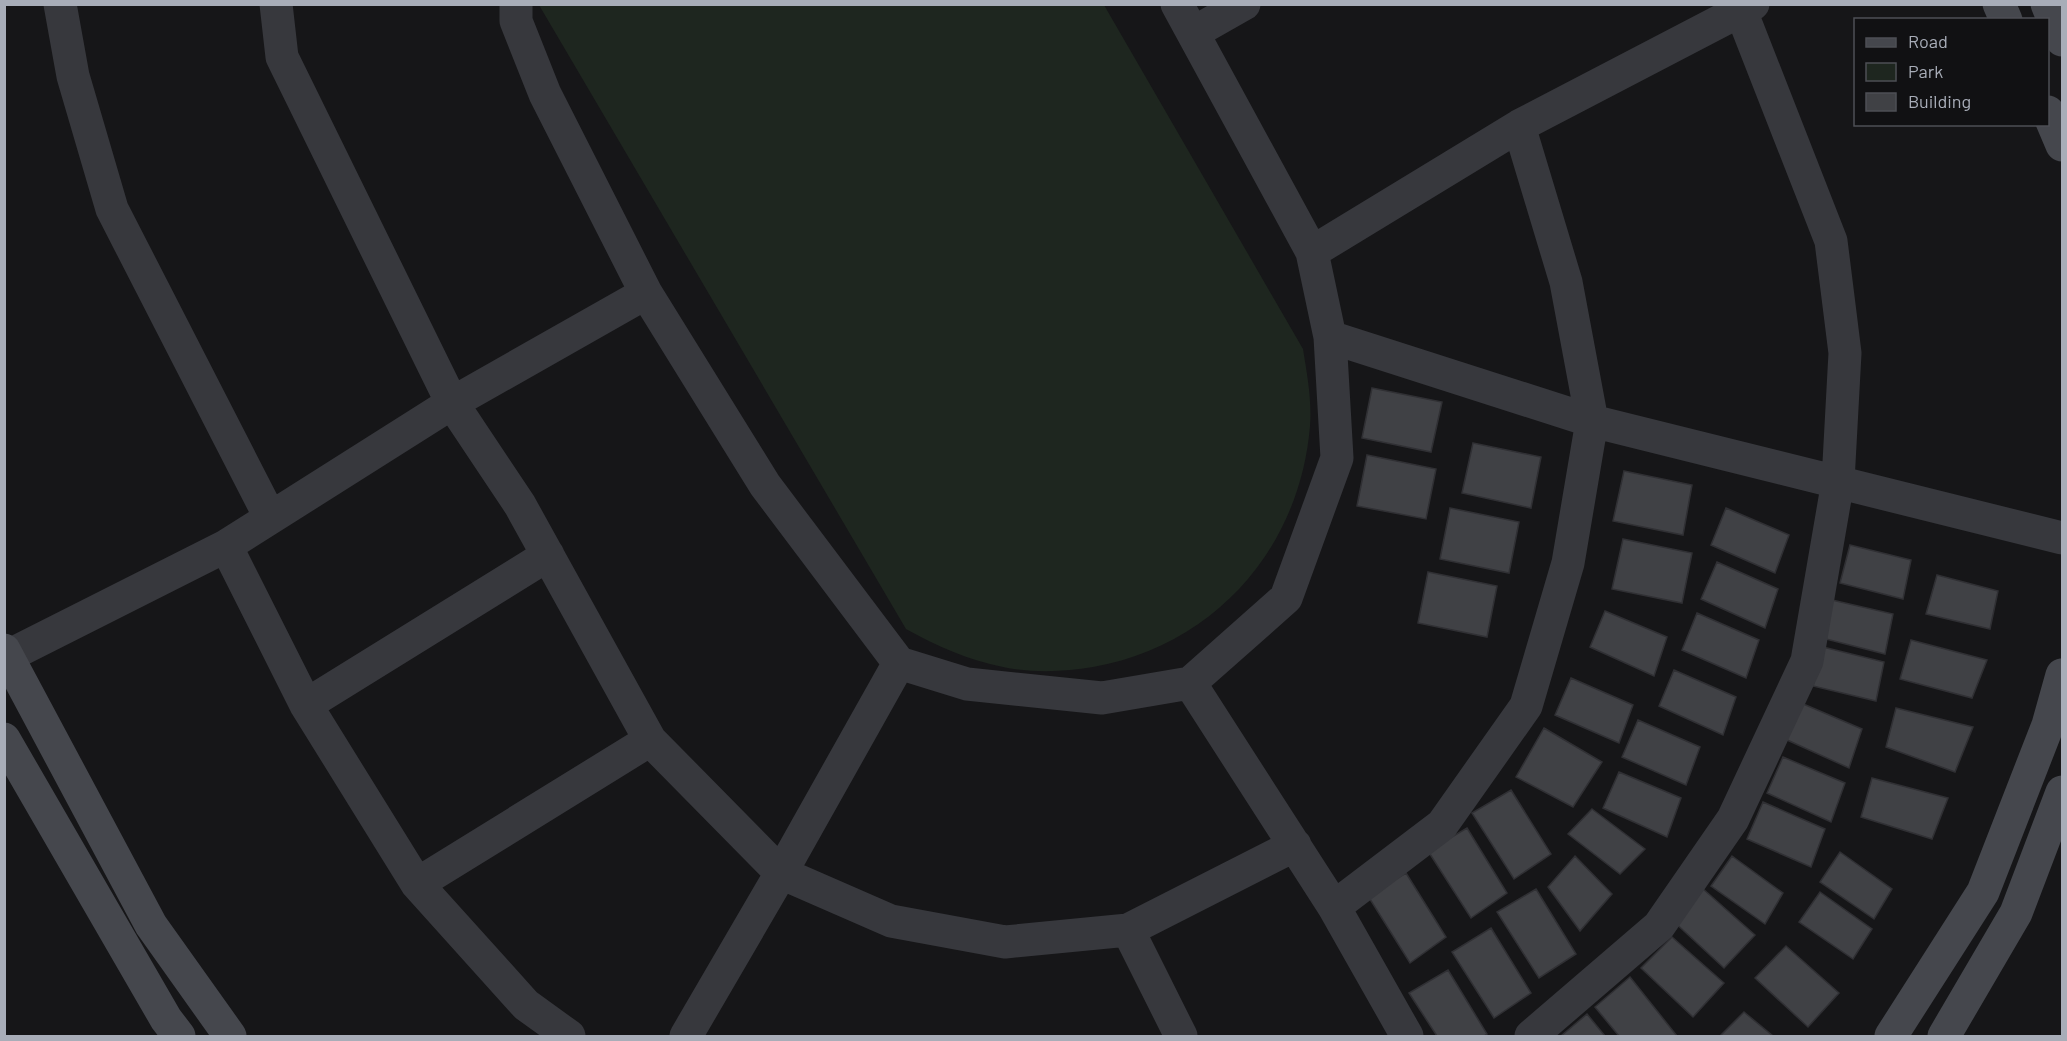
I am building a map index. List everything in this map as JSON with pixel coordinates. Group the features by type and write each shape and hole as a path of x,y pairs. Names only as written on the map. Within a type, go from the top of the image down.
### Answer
{"street":[{"path":"60,4 73,75 112,209 270,518"},
{"path":"276,4 282,57 452,403 520,505 650,740 781,873 891,921 1005,942 1128,930 1295,845"},
{"path":"516,4 516,21 545,94 646,293 765,485 899,663 967,684 1102,698 1190,683 1286,598 1337,458 1330,337 1312,252 1177,4"},
{"path":"1193,33 1244,4"},
{"path":"1999,4 2005,18"},
{"path":"2047,4 2062,40"},
{"path":"1312,252 1519,126 1747,8 1831,241 1845,353 1838,481 1806,662 1733,819 1659,926 1531,1036"},
{"path":"2049,114 2062,145"},
{"path":"1334,907 1442,825 1526,706 1568,563 1592,421 1566,282 1519,126"},
{"path":"230,1036 151,925 6,655 226,546 452,403 646,293"},
{"path":"1330,337 1592,421 2062,538"},
{"path":"226,546 306,705 417,884 526,1005 569,1036"},
{"path":"306,705 548,555"},
{"path":"686,1036 899,663"},
{"path":"1891,1036 1983,892 2048,725 2062,675"},
{"path":"1190,683 1334,907 1407,1036"},
{"path":"4,739 166,1019 179,1036"},
{"path":"417,884 650,740"},
{"path":"1944,1036 2016,913 2062,792"},
{"path":"1128,930 1181,1036"}],"green space":[{"path":"539,5 1104,5 1303,349 1309,387 1310,426 1303,470 1289,512 1269,550 1244,584 1213,613 1177,637 1137,655 1082,669 1037,671 1003,667 953,652 906,629"}],"building":[{"path":"1372,388 1442,402 1431,452 1362,438"},
{"path":"1473,443 1541,457 1531,508 1462,493"},
{"path":"1367,455 1436,469 1426,519 1357,506"},
{"path":"1624,471 1692,485 1683,535 1613,521"},
{"path":"1450,508 1519,522 1509,573 1440,559"},
{"path":"1726,508 1789,535 1775,573 1711,545"},
{"path":"1623,539 1692,553 1682,603 1612,589"},
{"path":"1850,545 1911,560 1903,599 1840,583"},
{"path":"1717,562 1778,589 1765,628 1701,599"},
{"path":"1428,572 1497,586 1487,637 1418,623"},
{"path":"1937,575 1998,591 1990,629 1926,614"},
{"path":"1832,600 1893,614 1885,654 1822,638"},
{"path":"1605,611 1667,637 1654,676 1590,647"},
{"path":"1697,613 1759,640 1746,678 1682,650"},
{"path":"1911,640 1987,660 1972,698 1900,679"},
{"path":"1823,647 1884,662 1876,701 1813,686"},
{"path":"1674,670 1736,697 1723,735 1659,706"},
{"path":"1571,678 1633,705 1619,743 1555,715"},
{"path":"1801,703 1862,729 1849,768 1785,739"},
{"path":"1896,708 1973,727 1955,772 1886,747"},
{"path":"1638,720 1700,747 1686,785 1622,757"},
{"path":"1544,728 1602,762 1573,807 1516,777"},
{"path":"1783,757 1845,783 1831,822 1767,793"},
{"path":"1619,772 1681,798 1667,837 1603,808"},
{"path":"1872,778 1948,798 1932,839 1861,817"},
{"path":"1511,790 1551,854 1514,879 1472,813"},
{"path":"1763,802 1825,829 1811,867 1747,839"},
{"path":"1592,809 1645,849 1620,874 1568,834"},
{"path":"1467,828 1507,893 1471,918 1428,851"},
{"path":"1840,852 1892,889 1874,919 1820,882"},
{"path":"1575,856 1612,894 1580,931 1548,887"},
{"path":"1732,856 1783,893 1765,924 1711,886"},
{"path":"1406,873 1446,937 1410,963 1368,896"},
{"path":"1702,888 1755,935 1724,968 1671,919"},
{"path":"1536,889 1576,954 1539,978 1497,912"},
{"path":"1820,892 1872,929 1853,959 1799,922"},
{"path":"1491,928 1531,993 1494,1018 1452,952"},
{"path":"1672,937 1724,983 1693,1017 1641,968"},
{"path":"1786,946 1839,993 1808,1027 1755,978"},
{"path":"1448,970 1487,1034 1484,1036 1437,1036 1409,993"},
{"path":"1630,977 1677,1036 1619,1036 1595,1007"},
{"path":"1744,1012 1773,1036 1720,1036"},
{"path":"1587,1014 1605,1036 1561,1036"}]}
